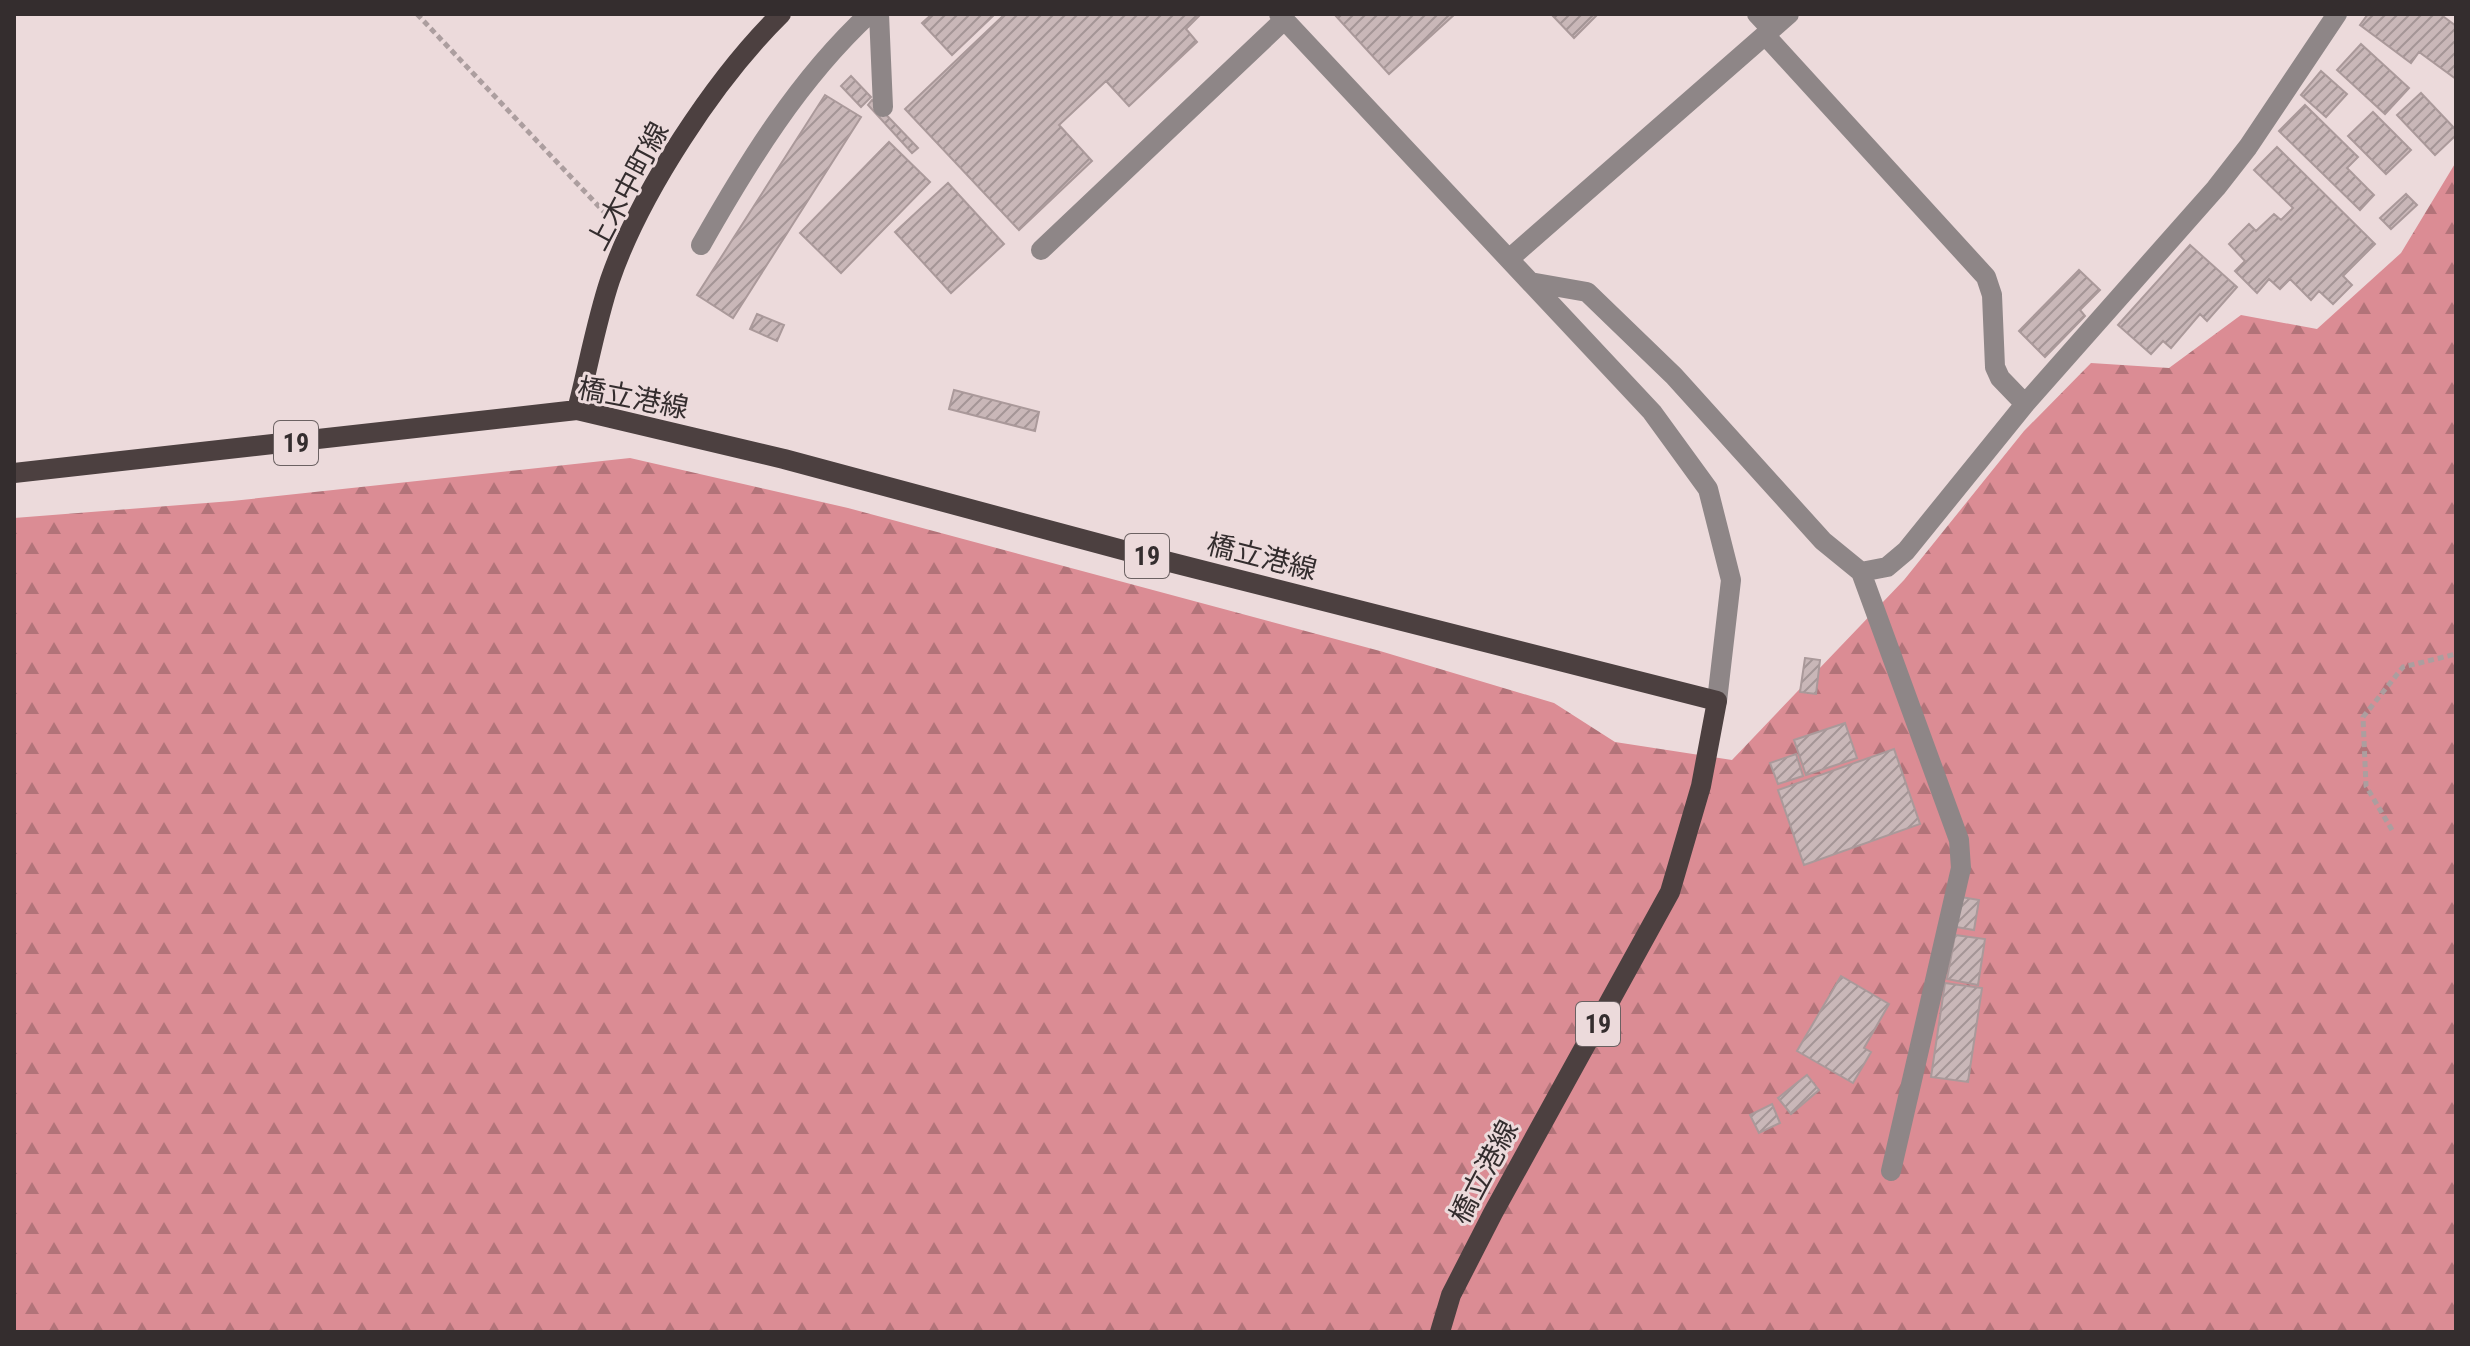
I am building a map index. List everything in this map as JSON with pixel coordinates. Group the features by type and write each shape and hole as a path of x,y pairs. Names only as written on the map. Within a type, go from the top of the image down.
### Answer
{"main road":[{"name":"上木中町線","path":"577,410 610,280 668,162 715,92 781,14"},
{"name":"橋立港線","path":"14,473 577,410 784,459 1134,553 1717,701 1701,786 1670,892 1493,1213 1451,1295 1440,1332"}],"street":[{"path":"701,245 736,183 800,89 869,14"},
{"path":"879,14 883,107"},
{"path":"1509,259 1764,26 1789,14"},
{"path":"1861,572 1887,567 1906,551 2025,404 2216,188 2248,147 2337,14"},
{"path":"1041,250 1281,17 1652,412 1708,489 1731,580 1717,701"},
{"path":"1764,26 1986,277 1992,295 1995,367 2025,404"},
{"path":"1530,282 1587,292 1674,376 1823,541 1861,572 1959,840 1961,868 1891,1171"}],"path":[{"path":"417,14 629,238"},
{"path":"2392,830 2366,786 2363,717 2403,667 2456,654"}],"green space":[{"path":"2456,162 2456,1332 14,1332 14,518 232,501 630,458 848,508 1380,651 1554,703 1615,742 1732,760 1904,580 2024,431 2091,363 2169,368 2241,315 2317,329 2401,253"}],"building":[{"path":"932,14 995,14 952,55 922,23"},
{"path":"1005,14 1201,14 1186,29 1197,42 1129,106 1106,81 1059,125 1092,161 1019,230 905,109"},
{"path":"1334,14 1455,14 1389,74"},
{"path":"1551,14 1598,14 1574,38"},
{"path":"2368,14 2440,14 2456,26 2456,79 2419,52 2411,63 2360,25"},
{"path":"2361,44 2409,88 2385,114 2337,70"},
{"path":"2321,71 2347,94 2326,117 2301,95"},
{"path":"851,76 871,97 861,107 841,86"},
{"path":"2421,93 2456,130 2456,135 2435,155 2397,115"},
{"path":"825,95 861,117 733,318 697,295"},
{"path":"872,100 918,148 912,153 868,105"},
{"path":"2305,105 2358,157 2347,168 2374,195 2360,210 2279,131"},
{"path":"2373,112 2411,150 2386,174 2348,136"},
{"path":"889,142 930,182 841,273 800,233"},
{"path":"2277,147 2375,244 2343,276 2352,285 2333,304 2319,291 2311,300 2290,279 2280,289 2269,279 2257,293 2235,271 2245,261 2229,244 2249,224 2256,231 2274,214 2281,220 2293,208 2254,170"},
{"path":"948,183 1004,244 951,293 895,232"},
{"path":"2406,194 2417,205 2391,229 2380,218"},
{"path":"2190,245 2237,287 2207,321 2200,314 2171,348 2163,341 2151,354 2118,325"},
{"path":"2079,270 2100,290 2080,310 2085,316 2045,357 2019,331"},
{"path":"757,314 784,325 777,341 750,329"},
{"path":"954,390 1039,412 1035,431 949,409"},
{"path":"1805,658 1820,660 1816,694 1800,692"},
{"path":"1845,723 1857,758 1806,775 1794,740"},
{"path":"1894,749 1920,824 1804,865 1778,790"},
{"path":"1796,754 1803,776 1778,784 1770,763"},
{"path":"1961,897 1979,900 1974,930 1956,927"},
{"path":"1955,935 1985,939 1978,985 1947,979"},
{"path":"1841,976 1889,1004 1864,1048 1871,1052 1853,1083 1797,1051"},
{"path":"1945,983 1982,988 1968,1082 1931,1077"},
{"path":"1807,1075 1819,1090 1791,1114 1778,1098"},
{"path":"1772,1104 1780,1123 1759,1133 1750,1115"}]}
